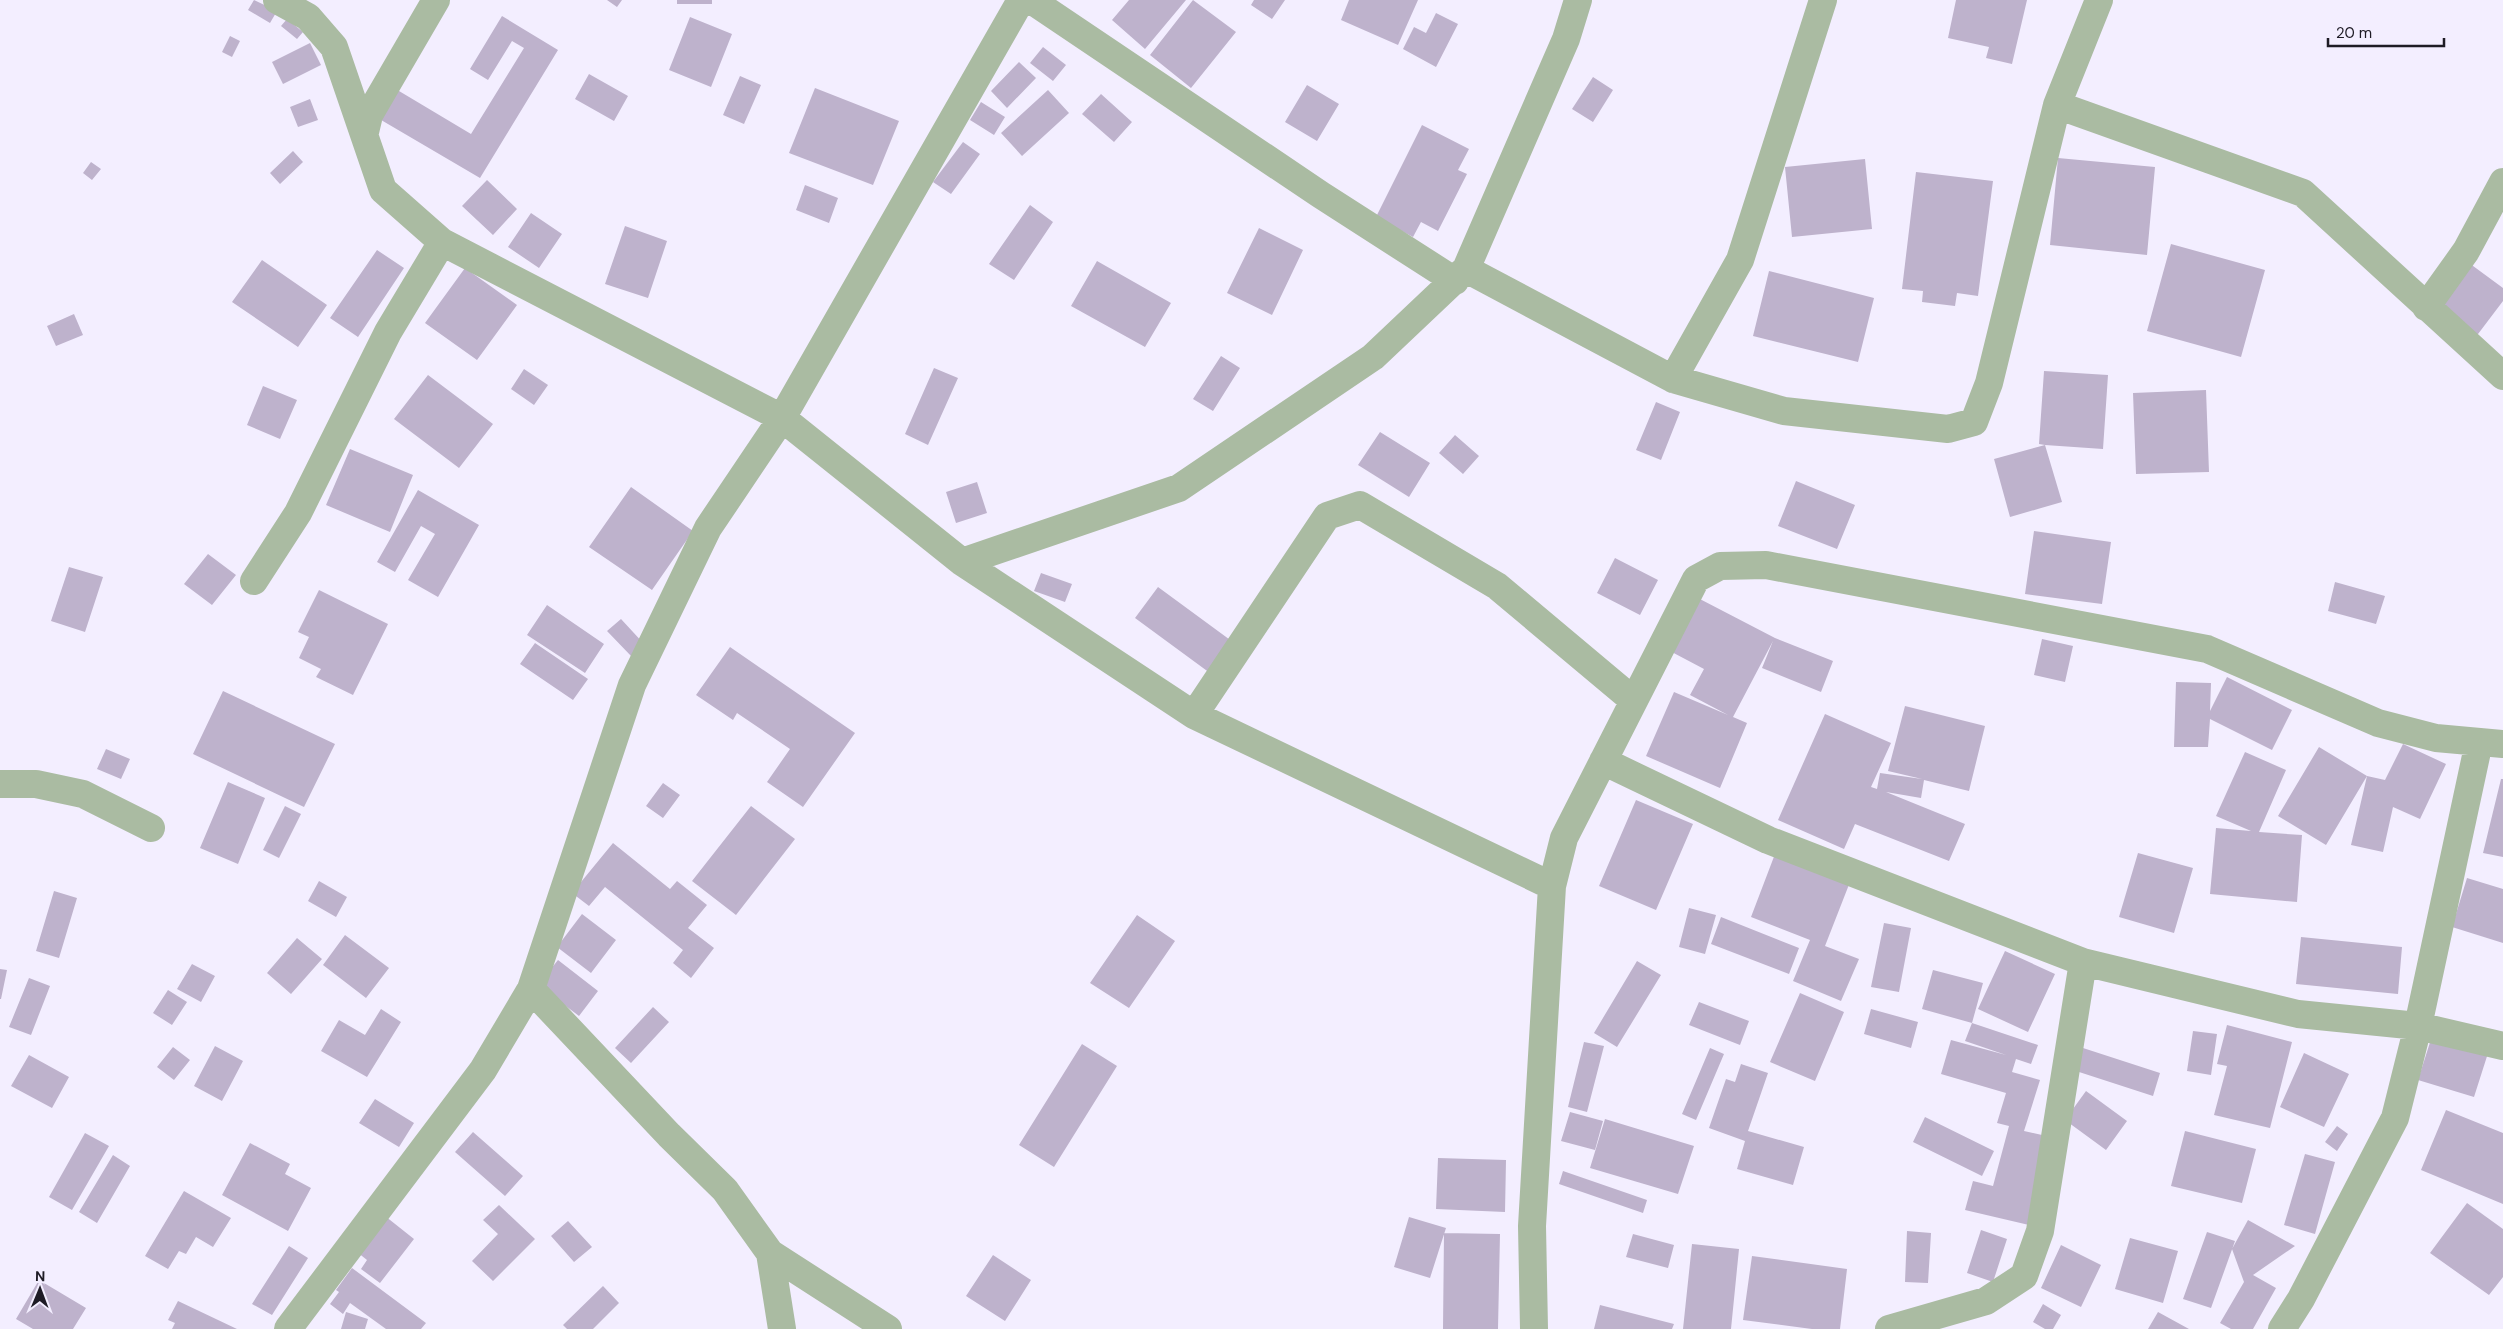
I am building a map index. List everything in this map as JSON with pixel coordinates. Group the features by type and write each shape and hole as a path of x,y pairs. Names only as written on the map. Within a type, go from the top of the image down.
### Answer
{"street":[{"path":"277,0 308,17 334,47 365,132 383,190 442,242 782,418 962,562 1194,715 1552,886"},
{"path":"365,132 369,115 436,0"},
{"path":"288,1329 484,1070 531,989 632,685 708,528 782,418 1021,0"},
{"path":"1031,0 1321,195 1460,275 1673,379 1784,411 1948,429 1974,422 1989,383 2057,105 2099,0"},
{"path":"962,562 1179,488 1373,357 1460,275 1566,39 1578,0"},
{"path":"1673,379 1740,260 1823,0"},
{"path":"2057,105 2303,193 2503,376"},
{"path":"2426,307 2466,251 2503,182"},
{"path":"254,581 298,513 388,332 442,242"},
{"path":"1194,715 1327,516 1360,505 1497,586 1633,700"},
{"path":"1534,1329 1532,1226 1552,886 1564,838 1696,579 1720,566 1766,565 2207,649 2378,723 2436,738 2491,743 2395,1118 2301,1299 2282,1329"},
{"path":"1603,761 1768,840 2083,962 2298,1014 2418,1026 2503,1046"},
{"path":"0,784 36,784 83,794 151,828"},
{"path":"1890,1329 1986,1301 2024,1276 2040,1231 2083,962"},
{"path":"531,989 669,1135 725,1190 770,1252 888,1329"},
{"path":"770,1252 782,1329"}],"building":[{"path":"254,0 277,11 270,23 248,10"},
{"path":"607,0 622,0 617,7"},
{"path":"677,0 712,0 712,4 677,4"},
{"path":"1129,0 1186,0 1145,49 1112,20"},
{"path":"1193,0 1236,32 1191,88 1150,55"},
{"path":"1254,0 1285,0 1272,19 1251,5"},
{"path":"1349,0 1418,0 1398,45 1341,20"},
{"path":"1956,0 2027,0 2012,64 1986,58 1989,47 1948,38"},
{"path":"1436,13 1458,24 1436,67 1403,49 1414,27 1426,33"},
{"path":"502,16 558,50 480,178 376,117 394,88 471,134 524,48 512,41 488,80 470,69"},
{"path":"690,17 732,34 711,87 669,70"},
{"path":"287,19 303,32 297,39 281,26"},
{"path":"230,36 240,41 232,57 222,52"},
{"path":"310,43 321,65 283,84 272,62"},
{"path":"1043,47 1066,65 1053,81 1030,63"},
{"path":"1019,62 1036,78 1007,108 991,91"},
{"path":"589,74 628,96 614,121 575,99"},
{"path":"740,76 761,85 744,124 723,115"},
{"path":"1593,77 1613,90 1593,122 1572,109"},
{"path":"1307,85 1339,104 1317,141 1285,122"},
{"path":"815,88 899,121 873,185 789,153"},
{"path":"1048,90 1069,113 1022,156 1001,133"},
{"path":"1101,94 1132,122 1114,142 1082,114"},
{"path":"310,99 318,120 298,127 290,107"},
{"path":"981,102 1005,117 994,135 970,120"},
{"path":"1422,125 1469,149 1458,170 1467,174 1438,231 1421,222 1413,237 1376,217"},
{"path":"963,142 980,154 951,194 933,182"},
{"path":"293,151 303,162 280,184 270,173"},
{"path":"2058,158 2155,167 2147,255 2050,245"},
{"path":"1865,159 1872,229 1792,237 1785,167"},
{"path":"91,162 101,169 92,180 83,173"},
{"path":"1916,172 1993,181 1978,296 1957,293 1955,306 1922,302 1923,291 1902,289"},
{"path":"487,180 517,209 493,235 462,206"},
{"path":"805,185 838,198 829,223 796,210"},
{"path":"1030,205 1053,222 1014,280 989,264"},
{"path":"531,213 562,234 539,268 508,247"},
{"path":"625,226 667,241 648,298 605,284"},
{"path":"1259,228 1303,250 1272,315 1227,293"},
{"path":"2171,244 2265,270 2241,357 2147,331"},
{"path":"377,250 404,268 358,337 330,318"},
{"path":"262,260 327,305 298,347 232,302"},
{"path":"1097,261 1171,303 1145,347 1071,306"},
{"path":"2469,263 2503,288 2503,301 2475,338 2435,308"},
{"path":"465,268 517,305 477,360 425,323"},
{"path":"1769,271 1874,298 1858,362 1753,336"},
{"path":"74,314 83,335 56,346 47,326"},
{"path":"1221,356 1240,368 1213,411 1193,399"},
{"path":"934,368 958,378 928,445 905,434"},
{"path":"524,369 548,385 534,405 511,389"},
{"path":"2044,371 2108,375 2103,449 2039,444"},
{"path":"428,375 493,424 459,468 394,419"},
{"path":"263,386 297,400 280,439 247,425"},
{"path":"2206,390 2209,472 2136,474 2133,393"},
{"path":"1656,402 1680,412 1661,460 1636,450"},
{"path":"1380,432 1430,463 1409,497 1358,465"},
{"path":"1455,435 1479,456 1463,474 1439,453"},
{"path":"2045,445 2062,502 2010,517 1994,459"},
{"path":"350,449 413,475 390,532 326,505"},
{"path":"1796,481 1855,505 1837,549 1778,526"},
{"path":"977,482 987,513 956,523 946,492"},
{"path":"631,487 693,531 652,590 589,547"},
{"path":"418,490 479,525 438,597 408,580 435,534 421,526 395,572 377,562"},
{"path":"2034,531 2111,542 2102,604 2025,594"},
{"path":"208,554 236,575 212,605 184,584"},
{"path":"1615,558 1658,580 1640,615 1597,593"},
{"path":"69,567 103,577 85,632 51,621"},
{"path":"1041,573 1072,584 1065,602 1034,591"},
{"path":"2335,582 2385,596 2376,624 2328,611"},
{"path":"1158,587 1237,645 1214,676 1135,618"},
{"path":"319,590 388,624 353,695 316,677 321,669 299,658 309,637 298,632"},
{"path":"1696,597 1775,638 1833,661 1821,692 1762,668 1773,641 1733,717 1747,723 1720,788 1646,756 1674,692 1728,715 1690,695 1704,669 1668,650"},
{"path":"547,605 604,644 585,673 527,635"},
{"path":"621,619 645,645 632,657 607,631"},
{"path":"2042,639 2073,646 2065,682 2034,675"},
{"path":"535,643 588,679 573,700 520,664"},
{"path":"730,647 855,733 803,807 767,782 790,749 737,713 733,720 696,695"},
{"path":"2227,677 2292,710 2272,750 2210,719 2208,747 2174,747 2176,682 2211,683 2210,711"},
{"path":"223,691 335,744 304,807 193,754"},
{"path":"1905,706 1985,726 1969,791 1924,780 1921,798 1886,792 1965,824 1949,861 1855,824 1844,849 1778,820 1825,714 1891,743 1871,787 1877,789 1880,773 1922,779 1888,771"},
{"path":"2403,744 2446,764 2420,819 2393,807 2383,852 2351,845 2367,776 2385,780"},
{"path":"2319,747 2367,776 2326,845 2278,816"},
{"path":"106,749 130,759 121,779 97,769"},
{"path":"2245,752 2286,770 2259,832 2302,835 2297,902 2210,894 2216,828 2251,831 2216,816"},
{"path":"2501,779 2503,779 2503,857 2483,853"},
{"path":"228,782 265,798 238,864 200,848"},
{"path":"663,783 680,795 663,818 646,806"},
{"path":"1636,800 1693,824 1656,910 1599,886"},
{"path":"285,806 301,814 279,858 263,850"},
{"path":"751,806 795,839 736,915 692,881"},
{"path":"613,843 670,889 677,881 707,905 688,928 714,948 691,978 673,963 683,950 605,887 589,906 572,893"},
{"path":"2138,853 2193,868 2174,933 2119,917"},
{"path":"1775,854 1850,882 1825,946 1859,959 1841,1001 1793,981 1810,940 1751,917"},
{"path":"2467,878 2503,889 2503,943 2452,927"},
{"path":"319,881 347,897 336,917 308,901"},
{"path":"54,891 77,898 59,958 36,951"},
{"path":"1689,908 1716,915 1705,954 1679,947"},
{"path":"582,914 616,940 591,973 557,947"},
{"path":"1137,915 1175,941 1129,1008 1090,983"},
{"path":"1721,917 1799,948 1789,974 1711,944"},
{"path":"1884,923 1911,928 1899,992 1871,987"},
{"path":"345,935 389,968 366,998 323,965"},
{"path":"2301,937 2402,947 2398,994 2296,984"},
{"path":"297,938 322,959 291,994 267,973"},
{"path":"2005,951 2055,974 2028,1032 1978,1009"},
{"path":"558,960 598,991 579,1016 538,985"},
{"path":"1637,961 1661,975 1617,1047 1594,1033"},
{"path":"192,964 215,976 201,1002 177,989"},
{"path":"0,969 7,970 1,999 0,999"},
{"path":"1933,970 1983,983 1972,1023 1922,1009"},
{"path":"29,978 50,986 31,1035 9,1027"},
{"path":"168,990 187,1002 172,1025 153,1013"},
{"path":"1800,993 1844,1012 1815,1081 1770,1062"},
{"path":"1699,1002 1749,1021 1740,1045 1689,1025"},
{"path":"653,1007 669,1022 631,1063 615,1048"},
{"path":"381,1009 401,1022 367,1077 321,1051 339,1020 365,1035"},
{"path":"1871,1009 1918,1022 1911,1048 1864,1034"},
{"path":"1972,1023 2038,1045 2031,1064 2016,1059 2012,1072 2040,1080 2024,1131 2051,1137 2029,1225 1965,1210 1973,1181 1993,1186 2009,1126 1997,1123 2006,1093 1941,1074 1951,1040 2006,1055 1965,1041"},
{"path":"2227,1025 2292,1042 2270,1128 2214,1115 2227,1066 2217,1064"},
{"path":"2193,1031 2217,1034 2211,1075 2187,1071"},
{"path":"2433,1033 2489,1050 2474,1097 2418,1080"},
{"path":"1584,1042 1604,1046 1587,1112 1568,1107"},
{"path":"1082,1044 1117,1066 1054,1167 1019,1145"},
{"path":"215,1046 243,1061 222,1101 194,1086"},
{"path":"173,1047 190,1060 174,1080 157,1067"},
{"path":"1710,1048 1724,1054 1696,1120 1682,1114"},
{"path":"2083,1048 2160,1073 2153,1096 2076,1071"},
{"path":"2304,1053 2349,1074 2324,1127 2280,1107"},
{"path":"29,1055 69,1077 52,1108 11,1086"},
{"path":"1741,1064 1768,1073 1748,1131 1804,1147 1793,1185 1737,1169 1745,1141 1709,1128 1726,1079 1735,1082"},
{"path":"2086,1091 2127,1121 2106,1150 2065,1120"},
{"path":"375,1099 414,1123 399,1147 359,1123"},
{"path":"2446,1110 2503,1133 2503,1204 2421,1170"},
{"path":"1570,1112 1603,1121 1595,1150 1561,1141"},
{"path":"1925,1117 1994,1151 1982,1176 1913,1142"},
{"path":"1605,1119 1694,1146 1678,1194 1590,1168"},
{"path":"2337,1126 2348,1134 2337,1151 2325,1142"},
{"path":"2185,1131 2256,1149 2242,1203 2171,1186"},
{"path":"473,1132 523,1176 505,1196 455,1152"},
{"path":"85,1133 109,1146 72,1210 49,1197"},
{"path":"250,1143 290,1164 285,1174 311,1188 288,1231 222,1195"},
{"path":"2305,1154 2335,1162 2315,1234 2284,1225"},
{"path":"113,1155 130,1166 97,1223 79,1212"},
{"path":"1438,1158 1506,1160 1505,1212 1436,1209"},
{"path":"1563,1171 1647,1200 1643,1213 1559,1184"},
{"path":"184,1191 231,1218 213,1247 196,1237 186,1254 179,1251 168,1269 145,1256"},
{"path":"2467,1203 2503,1229 2503,1277 2489,1295 2430,1253"},
{"path":"499,1205 535,1239 493,1281 472,1261 498,1234 483,1220"},
{"path":"385,1216 414,1239 380,1283 361,1269 367,1260 357,1252"},
{"path":"1409,1217 1446,1228 1430,1278 1394,1267"},
{"path":"2248,1220 2295,1246 2253,1275 2276,1288 2253,1329 2231,1329 2220,1323 2244,1282 2232,1249"},
{"path":"568,1221 592,1247 574,1262 551,1236"},
{"path":"1981,1230 2007,1239 1993,1282 1967,1273"},
{"path":"1907,1231 1931,1233 1928,1283 1905,1282"},
{"path":"2207,1232 2235,1241 2211,1308 2183,1299"},
{"path":"1444,1233 1500,1234 1498,1329 1443,1329"},
{"path":"1633,1234 1674,1245 1668,1268 1626,1257"},
{"path":"2130,1238 2178,1251 2163,1303 2115,1289"},
{"path":"1692,1244 1739,1249 1731,1329 1683,1329"},
{"path":"2061,1245 2101,1265 2081,1307 2041,1288"},
{"path":"289,1246 308,1258 272,1315 252,1304"},
{"path":"993,1255 1031,1280 1005,1321 966,1296"},
{"path":"1752,1256 1847,1269 1840,1329 1812,1329 1743,1320"},
{"path":"352,1268 426,1323 421,1329 386,1329 350,1303 343,1314 330,1304 339,1292 336,1290"},
{"path":"39,1280 86,1308 73,1329 33,1329 16,1319"},
{"path":"603,1286 619,1303 593,1329 567,1329 563,1325"},
{"path":"178,1301 237,1329 172,1329 175,1323 168,1320"},
{"path":"2043,1304 2061,1315 2053,1329 2045,1329 2033,1322"},
{"path":"1600,1305 1674,1324 1672,1329 1594,1329"},
{"path":"346,1312 368,1319 365,1329 341,1329"},
{"path":"2158,1312 2189,1329 2148,1329"}]}
